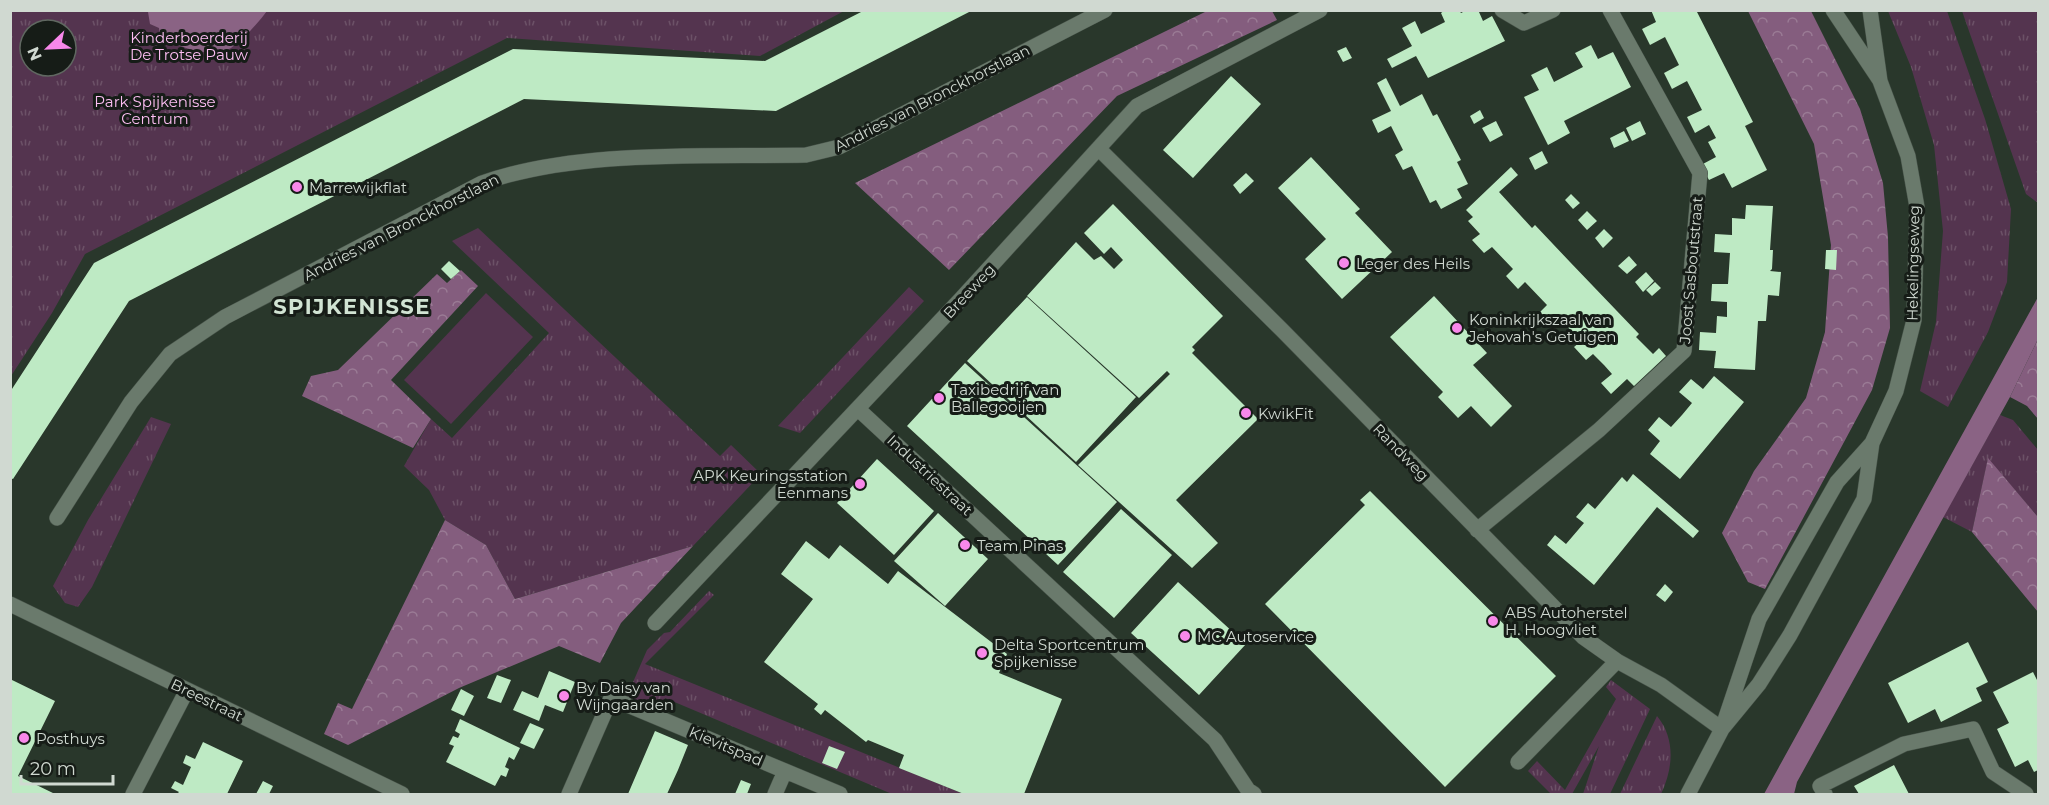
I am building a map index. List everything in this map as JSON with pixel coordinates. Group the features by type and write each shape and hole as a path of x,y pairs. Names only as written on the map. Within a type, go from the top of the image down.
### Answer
{"street":[{"name":"Andries van Bronckhorstlaan","path":"57,518 130,402 170,354 225,317 482,183 519,170 574,162 806,155 839,147 1106,10"},
{"name":"Breeweg","path":"656,623 1100,150 1137,106 1320,10"},
{"path":"1502,10 1524,24 1553,10"},
{"name":"Joost Sasboutstraat","path":"1477,530 1599,430 1684,351 1700,172 1610,10"},
{"name":"Hekelingseweg","path":"1833,10 1880,81"},
{"name":"Hekelingseweg","path":"1722,729 1759,684 1784,645 1864,499 1872,443 1896,391 1914,320 1917,207 1908,156 1880,81 1870,10"},
{"name":"Randweg","path":"1100,150 1282,330 1583,637 1617,661 1661,684 1722,729"},
{"name":"Industriestraat","path":"858,409 1215,740 1248,790 1254,795"},
{"name":"Hekelingseweg","path":"1688,795 1722,729 1759,619 1837,482 1872,443"},
{"name":"Breestraat","path":"11,604 402,795"},
{"path":"1518,762 1617,661"},
{"path":"133,795 187,690"},
{"name":"Kievitspad","path":"569,795 611,698 840,795"},
{"path":"1822,790 1904,744 1973,729 1993,772 2026,795"},
{"path":"775,795 784,771"}],"green space":[{"name":"Park Spijkenisse Centrum","path":"10,11 844,11 760,56 507,38 85,254 52,313 11,376"},
{"path":"1207,11 1272,11 1277,20 1117,96 949,270 855,183"},
{"path":"1748,11 1811,11 1860,109 1883,183 1888,237 1890,328 1872,390 1765,589 1748,582 1722,533 1754,471 1806,398 1825,332 1831,245 1814,144"},
{"path":"1888,11 1947,11 1985,119 2011,209 2007,282 1988,332 1948,407 1920,391 1936,322 1943,231 1934,145 1911,67"},
{"path":"1962,11 2038,11 2038,203 2026,194"},
{"path":"478,228 720,456 731,445 761,474 693,546 515,599 486,545 445,520 429,490 404,466 431,419 452,438 549,333 452,241"},
{"path":"461,270 478,286 391,380 431,419 413,448 302,396 311,376 338,370 437,274 447,283"},
{"path":"909,287 924,301 800,433 778,426"},
{"path":"486,293 533,337 451,424 404,380"},
{"path":"2038,339 2038,419 2027,406 2010,397"},
{"path":"2000,415 2013,420 2038,450 2038,517 1988,459 1972,532 1943,517"},
{"path":"151,417 171,424 92,587 78,607 65,603 53,586 88,520"},
{"path":"1988,458 2038,517 2038,612 1972,532"},
{"path":"445,520 486,545 515,599 693,546 621,623 600,663 559,646 459,688 348,745 324,734 338,703 352,709"},
{"path":"709,591 714,595 645,664 964,794 892,794 665,698 662,706 657,708 627,696 647,650 664,633 670,632"},
{"path":"1611,680 1650,709 1610,794 1583,794 1599,746 1572,794 1551,794 1528,771 1537,761 1565,790 1616,699 1606,687"},
{"path":"1657,716 1667,734 1671,754 1668,774 1661,794 1620,794"}],"shaded area":[{"path":"267,11 236,45 215,53 185,48 160,37 159,28 150,24 148,12"},
{"path":"2038,297 2038,339 2010,397 1797,782 1794,794 1764,794"}],"building":[{"name":"Marrewijkflat","path":"865,10 973,10 776,111 524,99 129,301 13,479 10,478 10,392 94,263 513,49 765,61"},
{"path":"1445,10 1459,10 1461,13 1467,10 1482,10 1479,12 1483,21 1492,16 1505,41 1428,78 1416,56 1392,68 1387,59 1412,46 1402,28 1415,21 1421,34 1445,22 1441,13"},
{"path":"1651,10 1696,10 1753,122 1745,126 1767,170 1732,188 1724,173 1709,180 1701,165 1716,157 1708,142 1716,138 1709,125 1695,133 1687,117 1702,110 1687,81 1672,89 1664,73 1679,65 1665,37 1650,45 1642,29 1656,22"},
{"path":"1591,45 1598,59 1613,52 1631,87 1564,121 1570,133 1548,145 1524,97 1539,90 1531,75 1547,67 1554,82 1583,67 1575,53"},
{"path":"1346,47 1352,58 1343,62 1337,51"},
{"path":"1231,76 1261,104 1193,178 1163,150"},
{"path":"1386,78 1400,106 1422,94 1433,116 1437,114 1461,160 1457,162 1468,184 1457,189 1462,198 1441,209 1436,200 1430,203 1412,166 1403,170 1395,155 1403,150 1391,126 1378,133 1372,120 1391,111 1377,83"},
{"path":"1480,110 1484,118 1474,124 1470,116"},
{"path":"1496,121 1503,135 1490,142 1482,128"},
{"path":"1640,121 1646,134 1632,141 1626,128"},
{"path":"1624,131 1629,141 1614,148 1610,138"},
{"path":"1542,151 1548,163 1535,170 1529,158"},
{"path":"1311,157 1360,209 1355,213 1392,252 1342,299 1305,259 1326,239 1278,188"},
{"path":"1511,167 1518,175 1499,192 1532,228 1535,225 1639,334 1636,337 1653,354 1659,348 1666,356 1634,386 1627,379 1611,394 1601,383 1612,374 1604,365 1593,354 1586,360 1574,347 1581,341 1559,318 1552,325 1540,312 1547,305 1525,282 1518,289 1506,276 1513,269 1492,247 1484,253 1472,240 1480,234 1468,221 1473,217 1466,210"},
{"path":"1246,173 1254,181 1240,194 1233,185"},
{"path":"1571,194 1580,203 1573,209 1565,200"},
{"path":"1113,204 1223,316 1192,347 1195,350 1192,353 1258,419 1176,500 1218,543 1192,568 1078,465 1170,374 1167,371 1139,398 1027,296 1076,242 1094,260 1101,256 1114,269 1123,260 1111,247 1104,254 1084,233"},
{"path":"1746,205 1773,206 1770,250 1773,250 1770,271 1781,272 1779,296 1768,295 1766,321 1758,321 1755,370 1714,368 1716,351 1699,350 1700,332 1716,333 1717,316 1727,317 1727,302 1711,301 1712,284 1728,284 1730,253 1714,252 1715,234 1732,235 1732,218 1745,219"},
{"path":"1587,211 1597,221 1587,230 1578,220"},
{"path":"1604,229 1613,238 1603,248 1595,238"},
{"path":"1826,250 1837,250 1836,270 1825,269"},
{"path":"1629,256 1637,265 1627,274 1618,266"},
{"path":"449,261 460,271 451,279 441,269"},
{"path":"1646,272 1654,281 1643,292 1635,282"},
{"path":"1655,282 1661,288 1652,296 1646,290"},
{"path":"1434,296 1487,353 1473,365 1512,406 1491,427 1471,406 1458,418 1438,397 1443,392 1390,337"},
{"path":"1027,297 1136,397 1076,462 967,361"},
{"path":"965,363 1117,502 1058,565 907,426"},
{"path":"1714,376 1744,402 1680,479 1650,454 1660,441 1648,430 1659,417 1671,427 1682,415 1692,403 1679,392 1691,379 1703,389"},
{"path":"877,459 934,511 894,555 837,503"},
{"path":"1633,474 1699,531 1693,538 1657,507 1594,585 1547,545 1555,535 1566,544 1584,523 1576,517 1588,503 1595,509 1622,477 1627,482"},
{"path":"1370,491 1556,676 1445,787 1265,604 1365,505 1360,500"},
{"path":"1121,509 1172,555 1114,618 1063,572"},
{"path":"938,513 988,559 945,606 894,561"},
{"path":"806,541 829,559 840,545 888,584 898,571 1007,654 999,673 1062,699 1024,794 964,794 899,768 904,755 868,740 866,742 825,710 821,715 814,709 818,704 764,662 813,599 781,574"},
{"path":"1178,582 1246,644 1199,695 1131,633"},
{"path":"1665,584 1673,592 1665,602 1656,595"},
{"path":"1968,642 1988,682 1976,688 1982,701 1941,722 1935,709 1908,723 1888,683"},
{"path":"549,671 575,682 563,712 545,705 539,721 513,710 522,691 538,698"},
{"path":"2033,672 2038,682 2038,770 2034,772 2028,760 2015,767 1997,729 2009,723 1993,692"},
{"path":"497,675 511,680 501,703 487,698"},
{"name":"Posthuys","path":"10,679 55,701 18,776 55,794 10,794"},
{"path":"461,689 474,696 464,716 451,710"},
{"path":"460,719 520,748 514,760 509,757 505,767 509,769 506,777 501,775 495,786 446,762 454,746 449,744 453,736 458,738 460,734 455,731"},
{"path":"530,723 544,729 534,749 520,743"},
{"path":"655,731 688,745 678,770 667,794 628,794"},
{"path":"203,742 243,761 227,794 177,794 179,792 171,788 175,781 183,785 191,767 183,763 186,755 195,759"},
{"path":"829,746 845,752 837,769 822,763"},
{"path":"1894,765 1909,794 1859,794 1854,786"},
{"path":"741,780 751,784 747,794 735,794"},
{"path":"263,781 273,786 269,794 256,794"}],"place":[{"name":"Marrewijkflat","path":"297,187"},
{"name":"Leger des Heils","path":"1344,263"},
{"name":"Koninkrijkszaal van Jehovah's Getuigen","path":"1457,328"},
{"name":"Taxibedrijf van Ballegooijen","path":"939,398"},
{"name":"KwikFit","path":"1246,413"},
{"name":"APK Keuringsstation Eenmans","path":"860,484"},
{"name":"Team Pinas","path":"965,545"},
{"name":"ABS Autoherstel H. Hoogvliet","path":"1493,621"},
{"name":"MC Autoservice","path":"1185,636"},
{"name":"Delta Sportcentrum Spijkenisse","path":"982,653"},
{"name":"By Daisy van Wijngaarden","path":"564,696"},
{"name":"Posthuys","path":"24,738"}],"district":[{"name":"SPIJKENISSE","path":"352,306"}],"park label":[{"name":"Kinderboerderij De Trotse Pauw","path":"189,46"}]}
